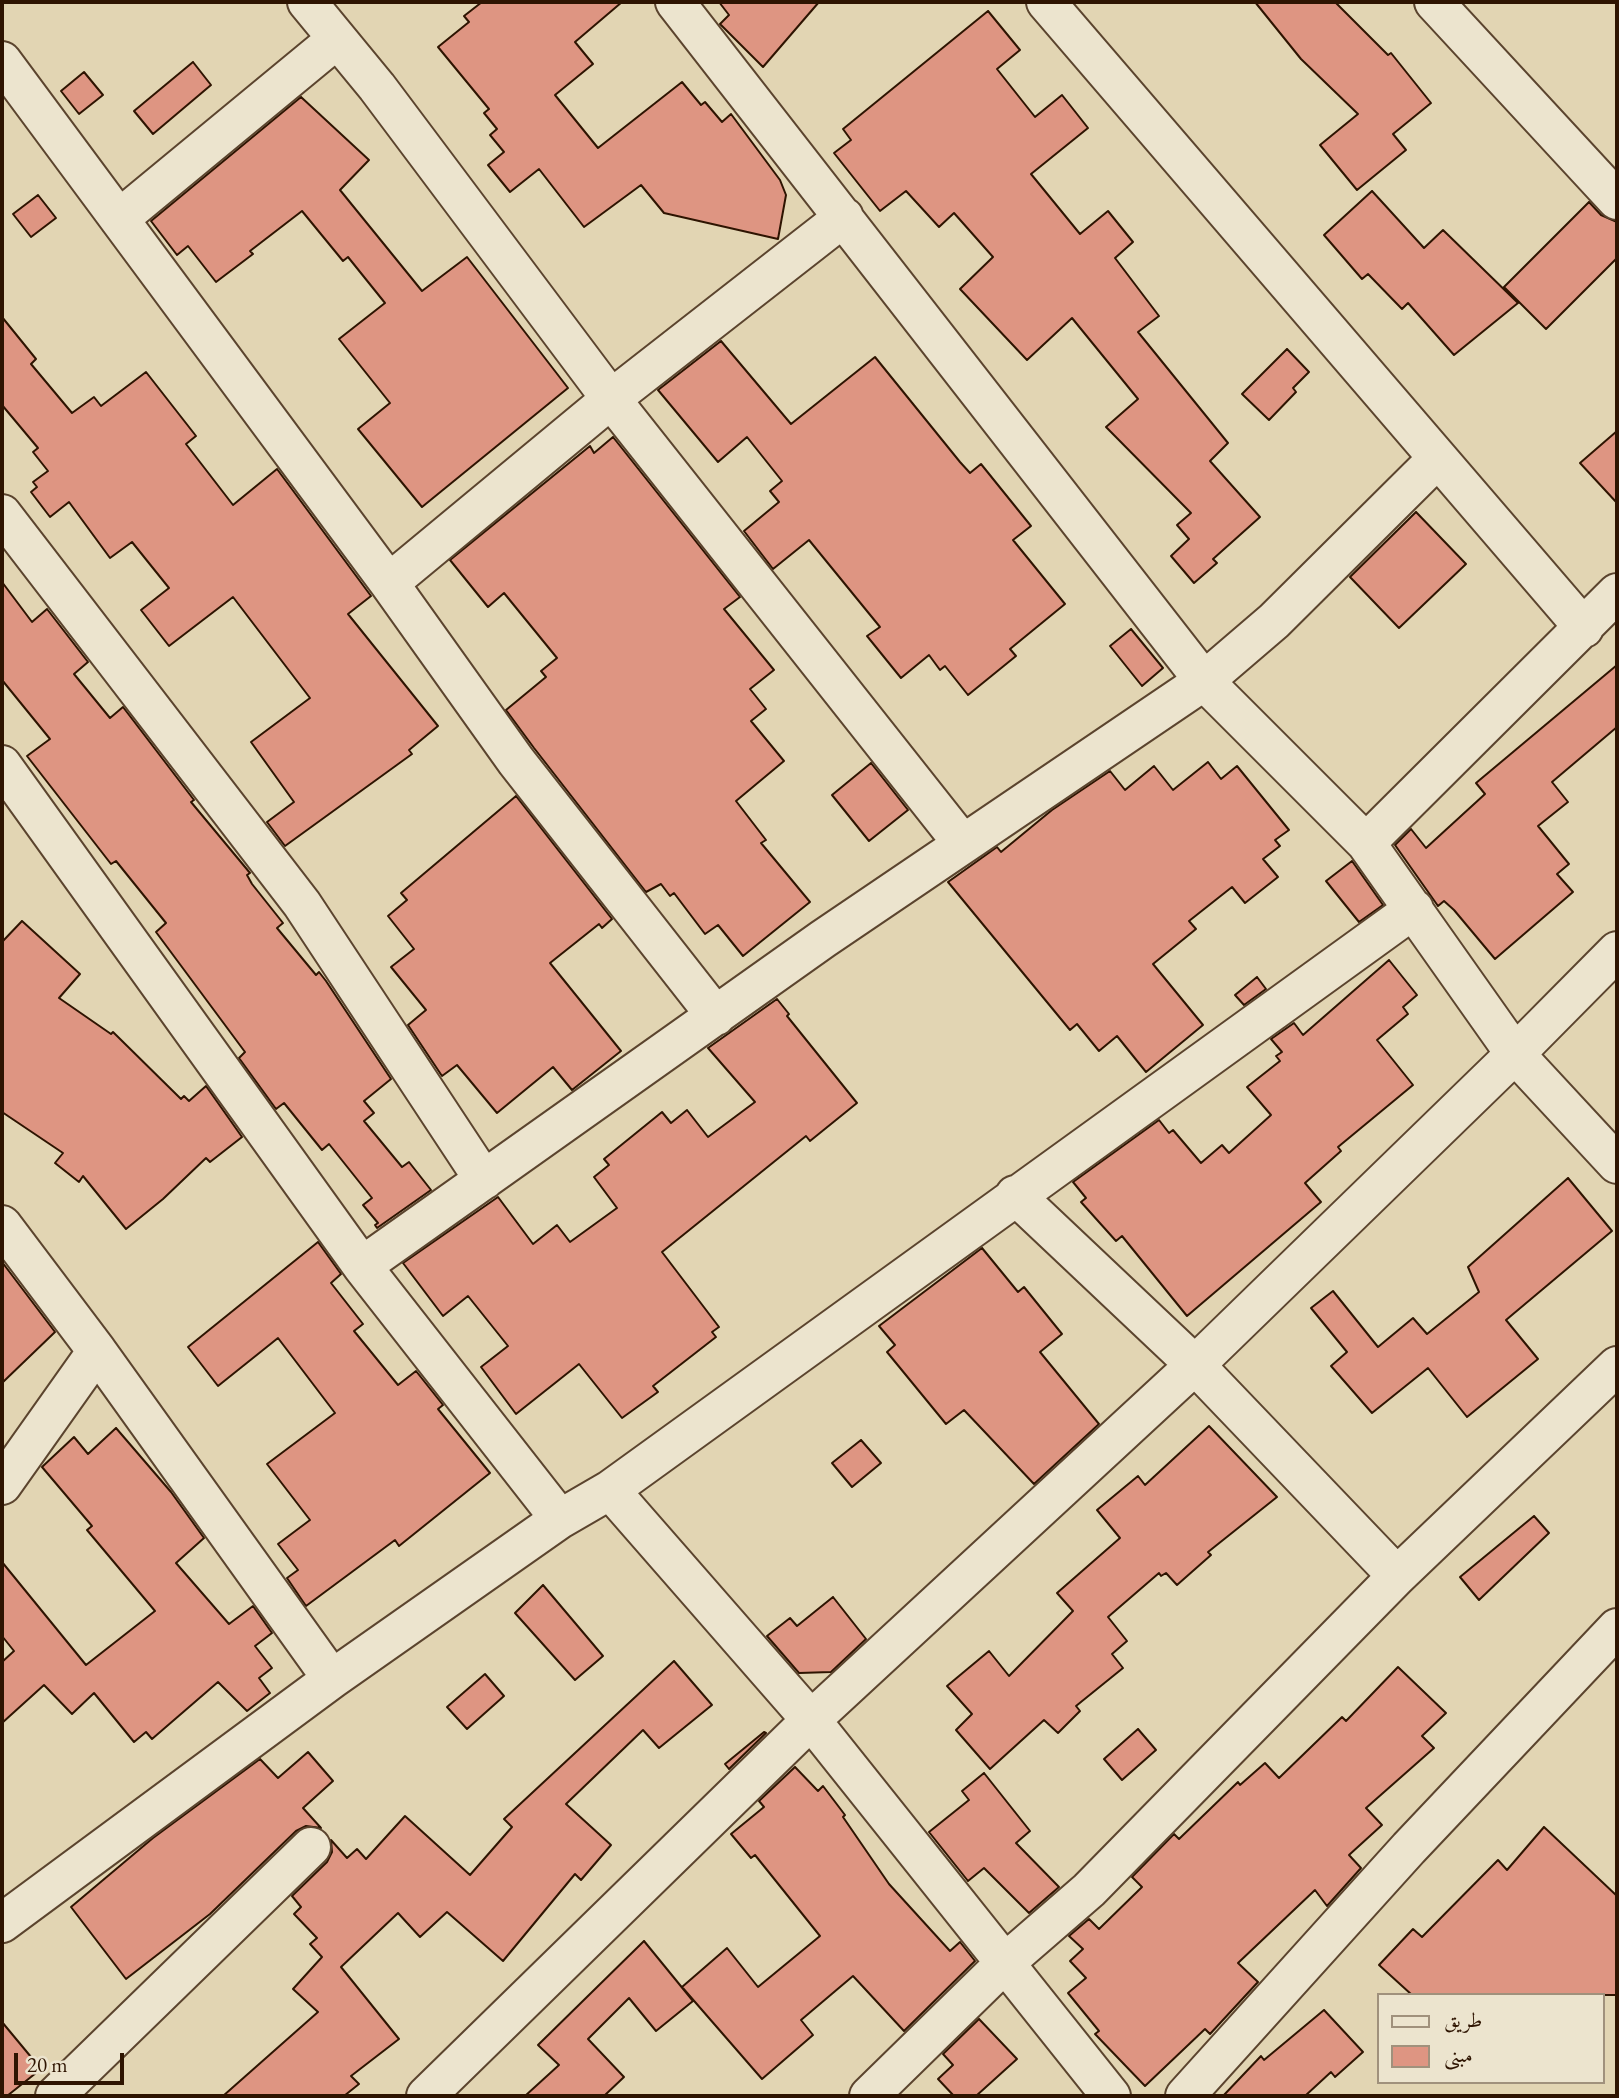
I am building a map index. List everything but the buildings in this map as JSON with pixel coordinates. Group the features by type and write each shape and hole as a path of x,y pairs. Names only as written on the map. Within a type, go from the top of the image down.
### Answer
{"street":[{"path":"307,2 611,398 963,844"},
{"path":"675,2 1204,681 1366,843 1515,1055 1617,1164"},
{"path":"1046,2 1436,460 1584,628"},
{"path":"1434,2 1617,200"},
{"path":"119,219 337,39"},
{"path":"2,61 388,583 516,761 716,1016"},
{"path":"388,583 611,398 844,217"},
{"path":"362,1266 963,844 1204,681 1274,621 1436,460"},
{"path":"2,514 302,904 484,1180"},
{"path":"1366,843 1617,593"},
{"path":"7,785 362,1266 560,1519"},
{"path":"2,1923 332,1679 560,1519 610,1490 1414,909"},
{"path":"426,2096 811,1720 1195,1365 1515,1055 1617,951"},
{"path":"1015,1195 1195,1365 1397,1576"},
{"path":"2,1225 97,1351 332,1679"},
{"path":"2,1485 97,1351"},
{"path":"869,2096 1006,1962 1089,1890 1397,1576 1617,1366"},
{"path":"610,1490 811,1720 1111,2096"},
{"path":"1185,2096 1409,1848 1617,1628"},
{"path":"55,2096 311,1847"}]}
